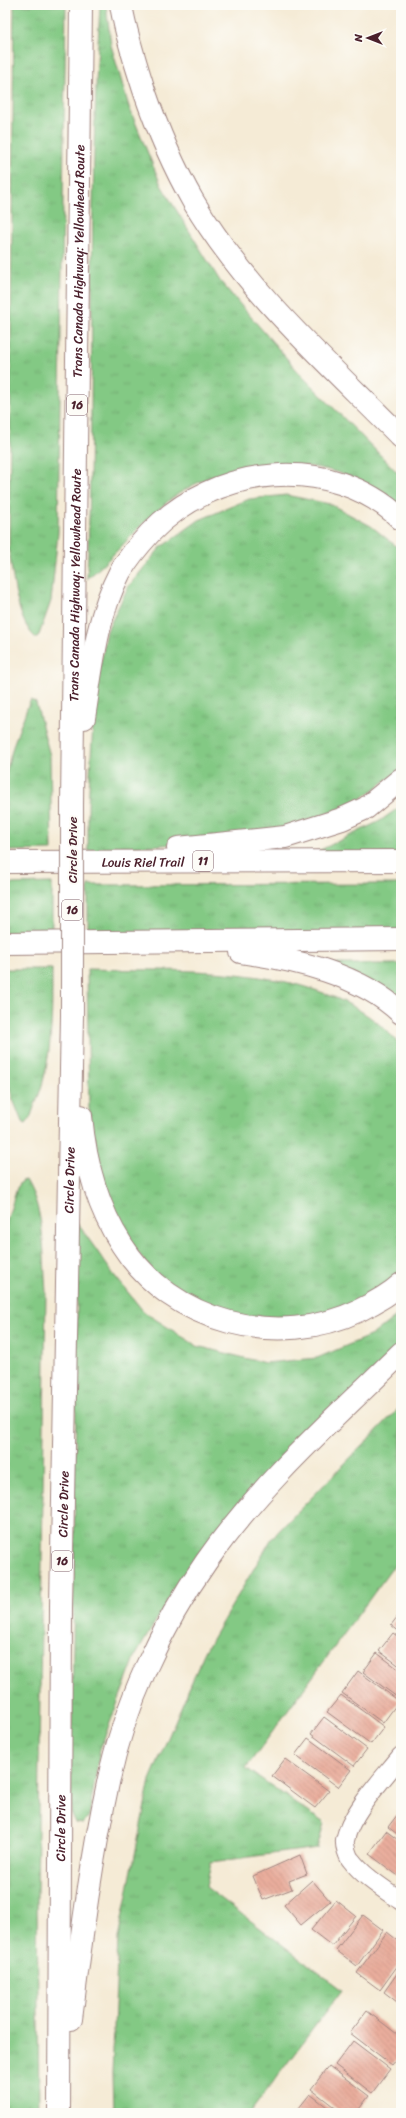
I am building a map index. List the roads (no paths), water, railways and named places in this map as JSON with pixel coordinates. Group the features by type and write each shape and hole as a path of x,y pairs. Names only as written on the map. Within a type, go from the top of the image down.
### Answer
{"highway":[{"name":"Trans Canada Highway: Yellowhead Route","path":"72,805 81,5"},
{"path":"121,5 131,47 150,106 174,165 200,212 234,259 269,301 299,334 401,437"},
{"path":"72,805 96,636 108,600 121,571 139,545 161,521 182,505 208,491 234,481 290,473 317,476 345,484 389,507 401,519"},
{"path":"34,862 285,837 342,819 366,808 401,779"},
{"name":"Circle Drive","path":"59,2109 61,1606 72,1015 72,805"},
{"name":"Louis Riel Trail","path":"5,862 401,860"},
{"path":"5,943 401,938"},
{"path":"175,942 272,956 307,966 366,987 392,1004 401,1013"},
{"path":"72,1015 83,1141 98,1196 122,1245 139,1267 158,1286 181,1302 233,1323 262,1328 294,1329 323,1324 351,1314 378,1301 401,1284"},
{"path":"59,2109 88,1890 108,1782 137,1691 159,1640 206,1562 277,1474 401,1353"}],"street":[{"path":"401,1756 354,1819 344,1842 350,1860 368,1877 401,1901"}]}
